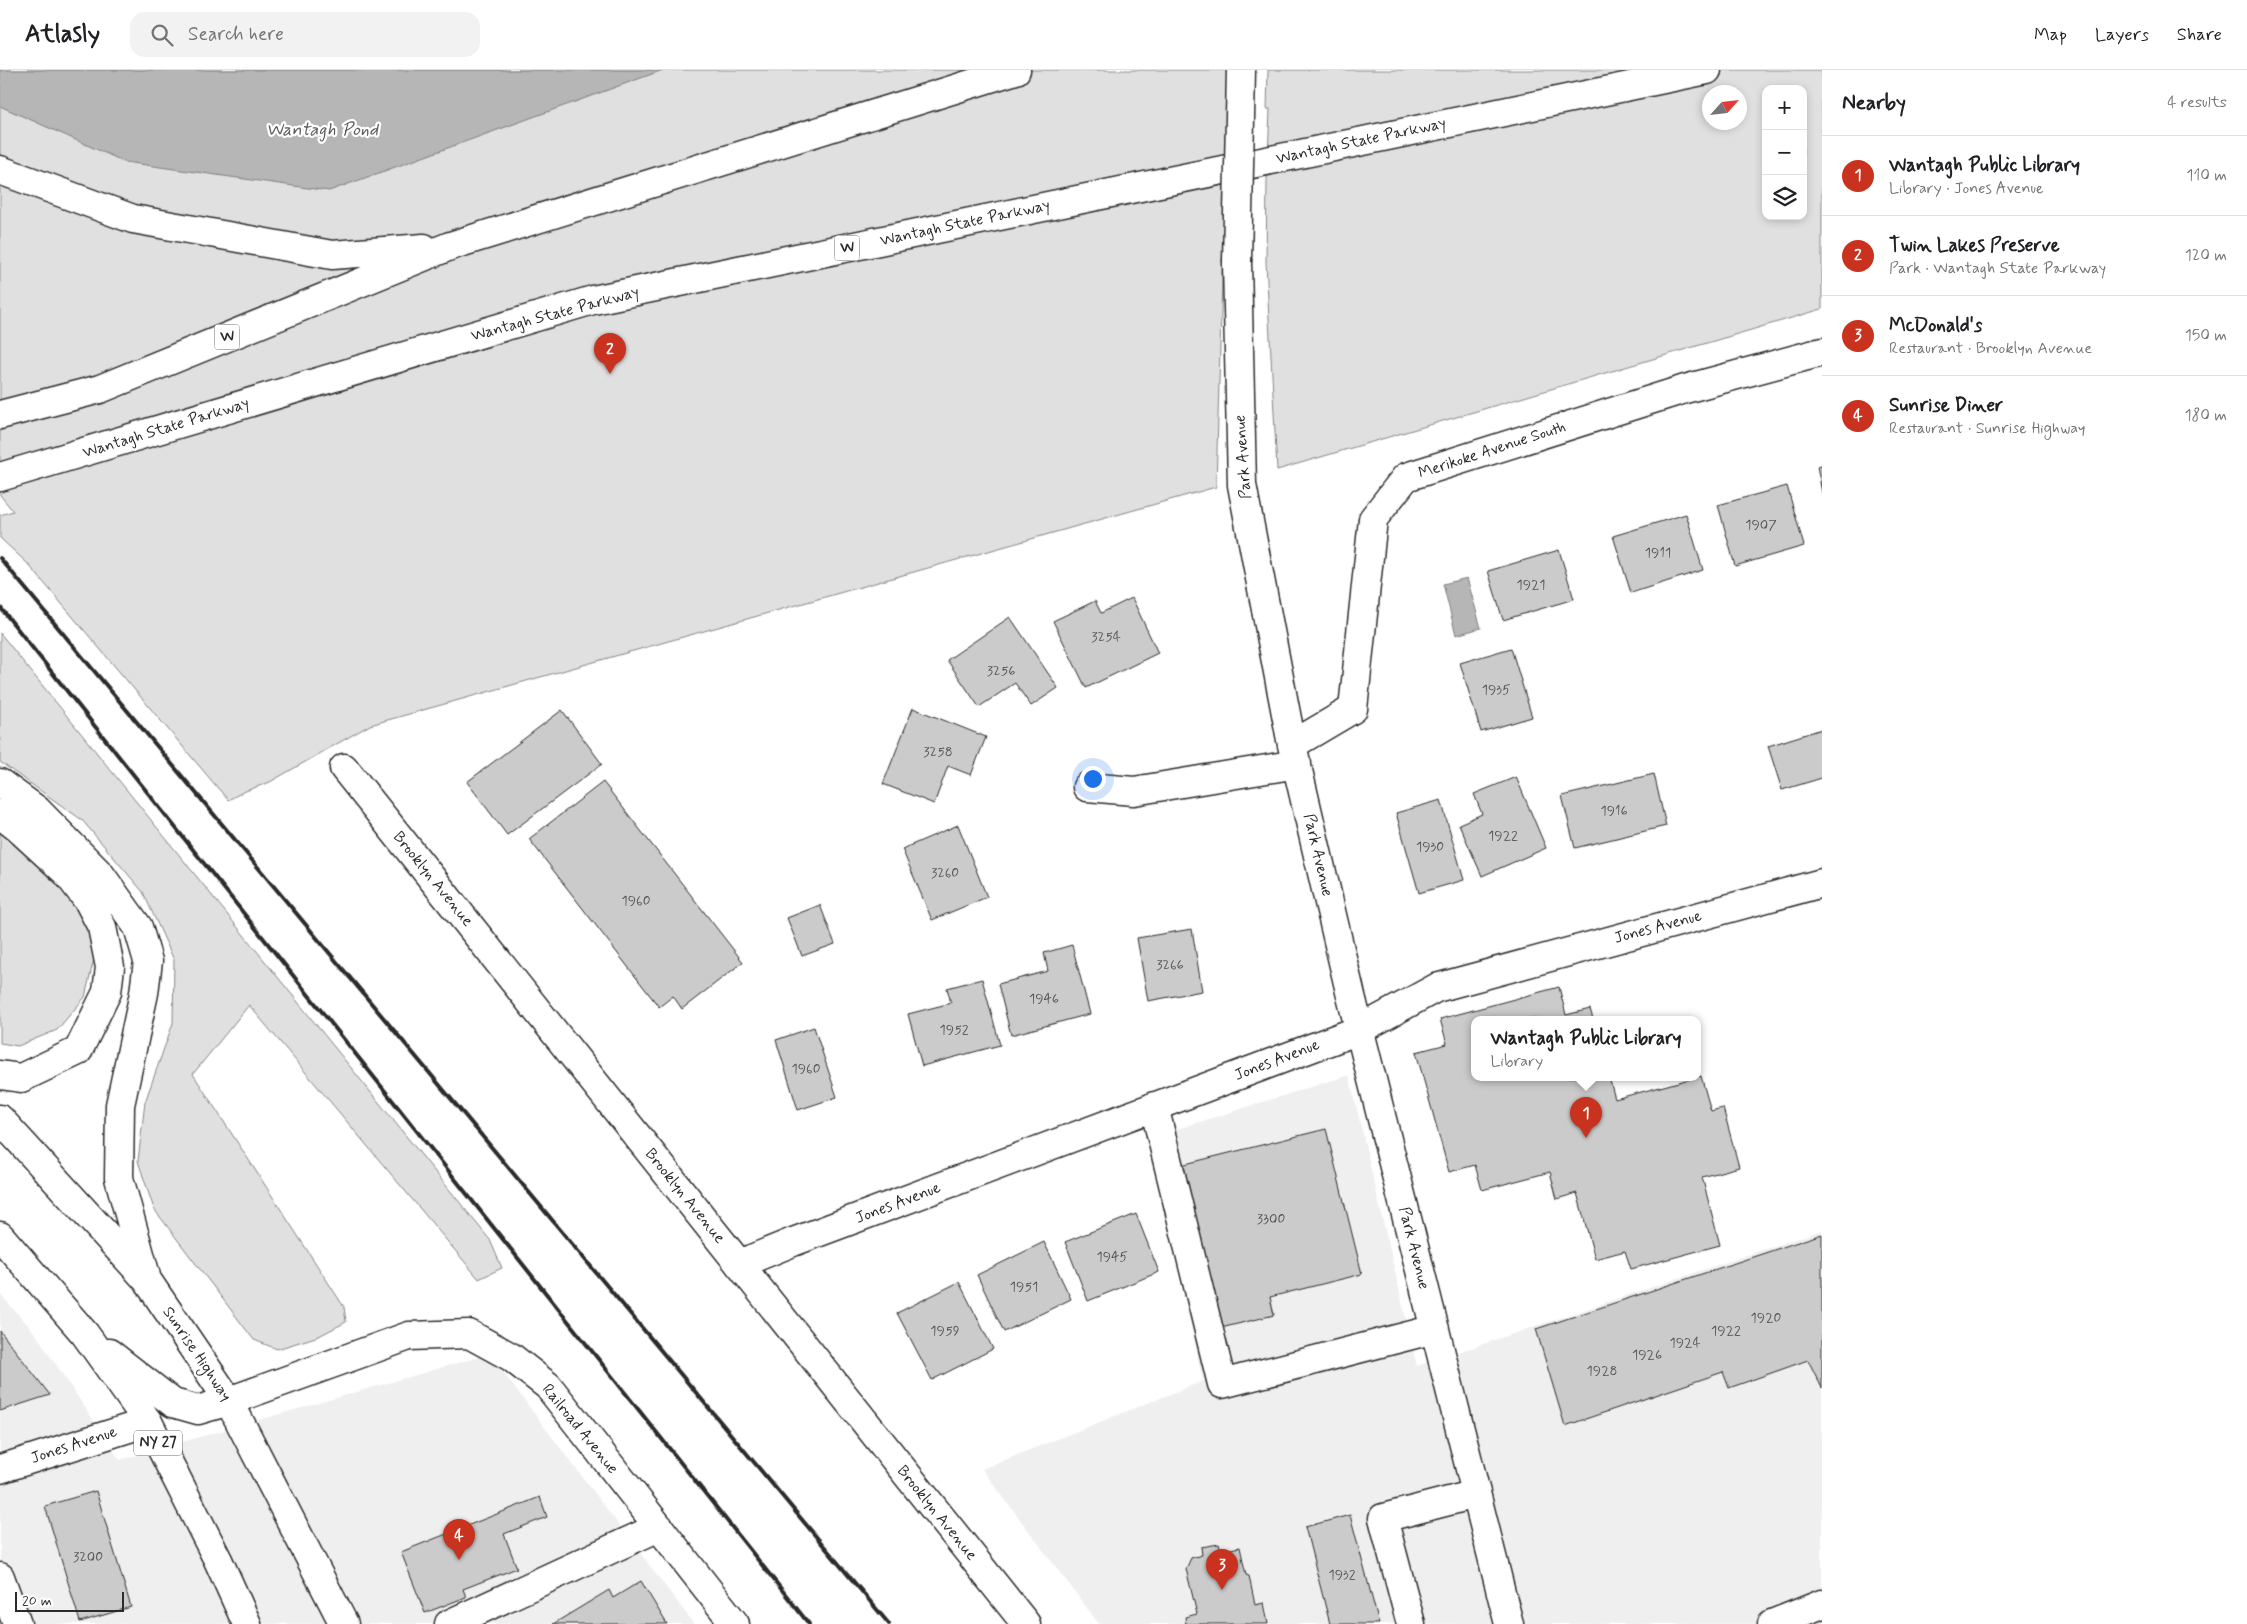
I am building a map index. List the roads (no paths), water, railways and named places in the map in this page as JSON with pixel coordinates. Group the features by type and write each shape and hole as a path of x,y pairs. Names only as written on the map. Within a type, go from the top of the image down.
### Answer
{"main road":[{"name":"W","path":"0,415 100,388 450,246 1016,70"},
{"name":"Park Avenue","path":"1240,70 1237,262 1242,485 1295,755 1359,1030 1509,1624"},
{"name":"Wantagh State Parkway","path":"0,477 594,300 1707,70"},
{"path":"0,170 133,219 332,255 450,246"},
{"name":"Merikoke Avenue South","path":"1295,755 1352,708 1373,519 1406,478 1685,389 1822,352"},
{"path":"1087,787 1134,791 1295,755"},
{"name":"Brooklyn Avenue","path":"344,768 1026,1624"},
{"path":"0,783 37,810 100,874 138,927 148,961 144,993 120,1106 119,1178 147,1280"},
{"path":"0,814 67,873 89,902 102,927 110,967 107,992 78,1051 22,1078 0,1076"},
{"name":"Jones Avenue","path":"739,1264 793,1242 1359,1030 1436,988 1822,883"},
{"path":"1154,1106 1222,1384 1435,1329"},
{"name":"Sunrise Highway","path":"0,1119 147,1280 229,1401 344,1624"},
{"name":"NY 27","path":"0,1236 85,1334 148,1422 218,1560 246,1624"},
{"name":"Railroad Avenue","path":"85,1334 173,1403 198,1410 229,1401 409,1336 470,1334 511,1357 548,1386 735,1624"},
{"name":"Jones Avenue","path":"0,1469 148,1422"},
{"path":"1411,1624 1383,1518 1476,1494"},
{"path":"449,1624 659,1527"},
{"path":"0,1577 17,1624"},
{"path":"1772,1624 1822,1604"}],"water":[{"name":"Wantagh Pond","path":"0,70 663,70 329,191 125,162 0,106"},
{"path":"1467,578 1481,628 1456,635 1443,584"}],"railway":[{"path":"0,558 889,1624"},
{"path":"0,607 809,1624"}],"place":[{"name":"Twin Lakes Preserve","path":"610,374"},
{"name":"Wantagh Public Library","path":"1586,1138"},
{"name":"Sunrise Diner","path":"459,1560"},
{"name":"McDonald's","path":"1222,1590"}]}
